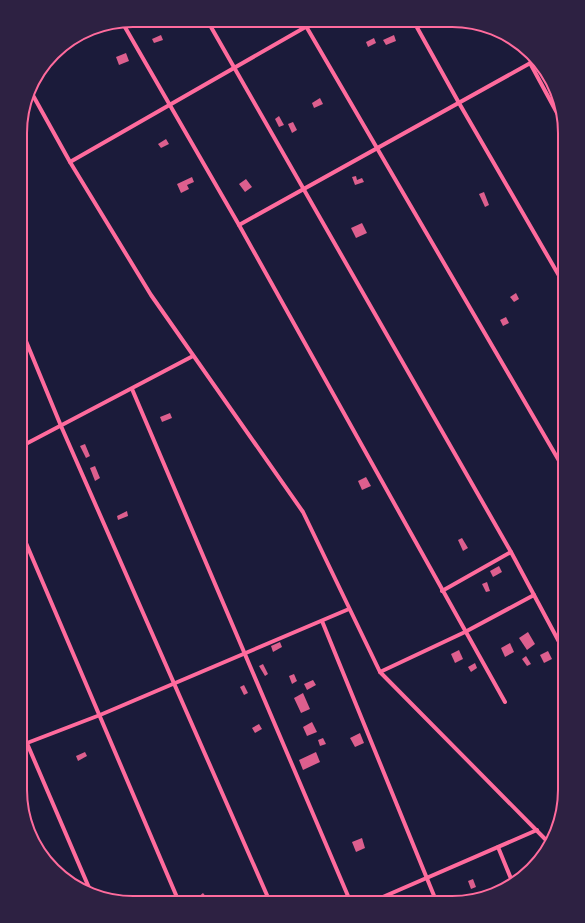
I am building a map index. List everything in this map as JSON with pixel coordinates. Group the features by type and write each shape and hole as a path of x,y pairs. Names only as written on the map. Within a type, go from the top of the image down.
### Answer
{"street":[{"path":"211,27 511,552 558,640"},
{"path":"70,162 304,27"},
{"path":"307,27 558,459"},
{"path":"417,27 558,274"},
{"path":"125,28 239,225 505,702"},
{"path":"239,225 531,63"},
{"path":"535,67 554,107"},
{"path":"34,97 70,162 151,295 303,512 380,672 546,840"},
{"path":"27,344 61,426 267,896"},
{"path":"27,443 193,356"},
{"path":"132,389 348,896"},
{"path":"27,545 176,896"},
{"path":"442,591 511,552"},
{"path":"380,672 465,632 534,595"},
{"path":"88,886 27,743 100,714 349,609"},
{"path":"322,621 434,896"},
{"path":"385,896 537,830"},
{"path":"498,847 511,878"}],"building":[{"path":"161,35 163,40 154,43 152,39"},
{"path":"394,35 396,41 386,45 383,40"},
{"path":"374,38 376,43 368,47 366,42"},
{"path":"126,53 129,61 119,65 116,57"},
{"path":"320,98 323,104 314,108 312,103"},
{"path":"279,116 284,125 279,127 275,119"},
{"path":"293,122 297,130 292,133 288,124"},
{"path":"166,139 169,144 161,148 158,144"},
{"path":"356,176 357,180 362,178 364,182 355,185 352,177"},
{"path":"192,177 194,182 187,185 189,189 181,193 177,184"},
{"path":"246,179 252,187 245,192 239,184"},
{"path":"484,192 489,205 485,207 479,194"},
{"path":"362,223 367,233 356,238 351,228"},
{"path":"516,293 519,299 514,302 510,297"},
{"path":"506,317 509,323 503,326 500,320"},
{"path":"170,413 172,418 162,422 160,417"},
{"path":"85,444 90,456 86,458 80,446"},
{"path":"95,466 100,478 95,481 90,468"},
{"path":"366,477 371,486 362,490 358,481"},
{"path":"127,511 128,516 118,520 117,516"},
{"path":"462,538 468,548 463,551 458,540"},
{"path":"499,566 502,572 493,577 490,571"},
{"path":"487,582 490,591 486,592 482,584"},
{"path":"528,632 535,644 527,650 519,638"},
{"path":"280,642 282,647 273,652 271,646"},
{"path":"510,643 514,652 505,657 501,648"},
{"path":"459,650 463,659 455,663 451,654"},
{"path":"548,651 552,659 544,663 540,655"},
{"path":"526,656 531,664 527,666 522,659"},
{"path":"475,663 477,668 471,672 468,667"},
{"path":"263,664 268,674 265,676 259,666"},
{"path":"294,674 297,681 292,684 289,676"},
{"path":"313,680 316,685 307,690 304,684"},
{"path":"244,685 248,693 244,695 240,687"},
{"path":"303,693 310,709 301,713 294,698"},
{"path":"312,722 317,732 307,736 303,727"},
{"path":"259,724 262,729 255,733 252,728"},
{"path":"360,733 364,743 355,747 350,738"},
{"path":"323,738 326,744 320,746 318,740"},
{"path":"85,752 87,756 78,761 76,756"},
{"path":"316,752 320,762 303,770 299,760"},
{"path":"362,838 365,848 356,852 352,842"},
{"path":"473,879 476,887 471,889 468,881"}]}
